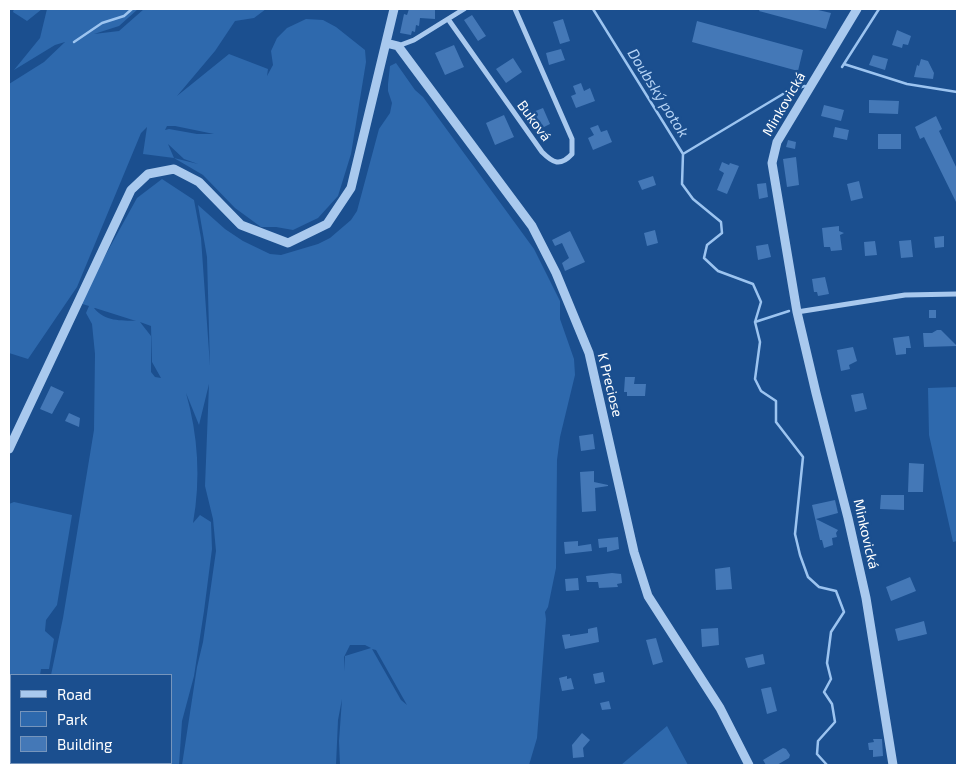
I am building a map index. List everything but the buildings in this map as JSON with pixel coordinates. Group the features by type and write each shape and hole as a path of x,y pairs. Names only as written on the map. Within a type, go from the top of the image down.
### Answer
{"street":[{"path":"9,449 131,190 148,174 174,169 200,182 241,226 288,244 327,224 352,188 394,9"},
{"path":"386,43 398,46 414,40 464,9"},
{"name":"Buková","path":"448,19 542,152 550,160 559,163 566,160 572,154 572,139 515,9"},
{"name":"Minkovická","path":"857,9 777,142 773,152 772,173 797,312 866,598 893,765"},
{"name":"K Preciose","path":"398,46 532,226 556,273 589,353 634,552 648,596 720,708 749,765"},
{"path":"797,312 905,295 957,294"}],"green space":[{"path":"14,9 42,9 27,21 13,12"},
{"path":"47,9 138,9 119,26 94,34 119,31 144,9 266,9 254,18 235,21 215,51 177,96 229,54 268,69 267,76 273,65 271,51 277,38 287,28 306,19 323,20 336,27 365,50 366,62 351,154 338,196 318,218 293,230 261,227 235,208 203,175 174,158 143,154 147,127 141,133 77,287 28,359 9,353 9,84 44,62 65,42 55,45 14,70 40,38","holes":["167,126 175,126 214,134 165,130","168,144 184,159 198,164 174,158"]},
{"path":"396,63 534,249 560,301 560,319 574,359 575,375 560,437 557,460 556,568 548,607 545,612 537,738 529,765 340,765 339,741 342,699 338,720 336,765 182,765 216,551 213,519 205,486 209,384 199,425 186,393 196,441 197,457 197,490 193,523 200,515 211,522 212,549 194,676 182,721 179,765 37,765 172,764 172,674 51,674 63,618 94,430 95,354 92,324 86,313 89,306 79,303 137,198 162,179 194,200 201,238 210,366 207,257 198,205 225,229 243,241 270,254 281,255 318,244 330,238 351,220 357,211 379,129 390,113 392,103 388,84 390,66","holes":["94,308 136,321 108,318 98,313","140,322 151,326 152,362 161,378 155,377 151,372 151,336","350,645 365,645 371,648 345,656 344,671 344,657","372,649 376,650 407,705 401,700"]},
{"path":"957,387 957,541 953,542 929,435 928,388"},
{"path":"14,502 72,515 57,605 46,620 45,631 54,639 49,669 41,669 40,674 10,674 10,764 29,765 9,765 9,504"},
{"path":"667,726 688,765 621,765"}],"waterway":[{"path":"74,42 102,23 124,16 132,9"},
{"name":"Doubský potok","path":"593,9 683,154 682,184 693,199 721,222 722,233 707,245 704,258 718,271 753,284 761,302 755,322 760,342 755,379 761,391 776,401 776,422 803,457 795,534 800,555 808,577 819,587 836,591 844,612 831,632 827,663 831,679 824,692 832,704 835,722 818,741 817,754 827,765"},
{"path":"842,67 879,9"},
{"path":"844,64 907,84 957,92"},
{"path":"683,154 788,91 805,86"},
{"path":"755,322 789,311"}]}
